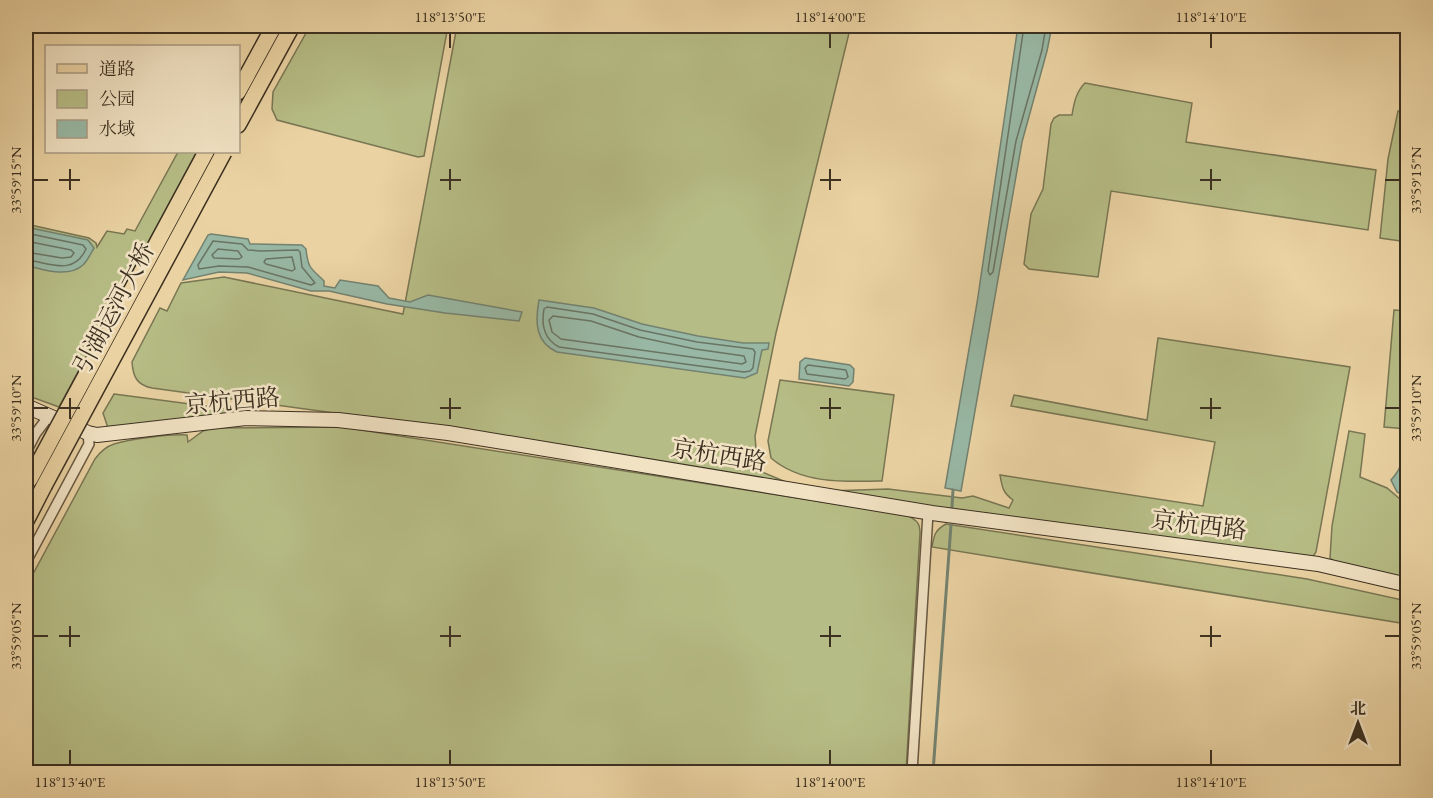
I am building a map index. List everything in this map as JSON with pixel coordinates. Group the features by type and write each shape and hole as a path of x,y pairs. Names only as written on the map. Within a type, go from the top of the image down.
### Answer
{"main road":[{"path":"240,88 274,26"},
{"path":"240,121 292,26"},
{"name":"引湖运河大桥","path":"33,484 205,153"},
{"name":"引湖运河大桥","path":"33,484 223,153"},
{"name":"京杭西路","path":"26,406 88,434 98,435 246,418 338,420 454,434 928,513 1318,564 1407,585"},
{"path":"26,521 33,484"}],"street":[{"path":"26,452 36,433 49,416"},
{"path":"26,562 89,444 88,434"},
{"path":"912,772 928,513"}],"green space":[{"path":"310,26 448,26 424,156 418,157 277,120 272,109 273,92"},
{"path":"457,26 839,26 850,29 776,333 755,436 757,461 762,472 793,485 393,421 152,388 137,380 132,362 160,308 167,311 181,283 224,277 403,314"},
{"path":"1085,83 1192,103 1186,142 1376,170 1368,230 1111,191 1098,277 1029,269 1024,264 1031,214 1043,189 1051,124 1059,115 1072,115 1077,94"},
{"path":"1398,111 1407,111 1407,242 1380,238 1388,159"},
{"path":"177,153 196,153 59,407 26,395 26,224 89,238 96,243 97,247 107,231 124,234 127,229 135,231"},
{"path":"1394,310 1407,311 1407,429 1384,427"},
{"path":"1158,338 1350,367 1316,552 1312,558 981,515 828,491 888,489 962,498 973,496 1009,508 1013,500 1007,495 1000,475 1203,506 1215,442 1011,406 1014,395 1147,420"},
{"path":"780,380 894,395 882,481 838,481 809,477 796,473 771,458 768,441"},
{"path":"114,394 254,413 108,428 103,413"},
{"path":"342,427 907,515 913,518 918,524 920,533 906,772 26,772 26,587 99,454 114,444 139,439 187,435 188,442 203,431 213,428"},
{"path":"1349,431 1365,434 1360,477 1387,488 1407,505 1407,579 1334,561 1330,558 1332,526"},
{"path":"946,524 1307,579 1407,601 1407,624 932,547 933,539 939,528"}],"water":[{"path":"1018,26 1052,26 1022,142 961,491 945,488 977,303"},
{"path":"26,227 88,240 94,248 83,265 70,271 55,272 26,265"},
{"path":"208,235 248,239 250,244 302,245 306,249 309,264 324,281 324,286 335,288 340,280 378,286 389,298 410,302 428,295 522,312 519,321 445,313 387,304 329,291 311,291 247,273 219,272 183,280"},
{"path":"539,300 594,308 642,324 698,336 743,343 769,343 768,349 762,350 757,373 745,378 557,352 544,343 538,330"},
{"path":"805,358 850,365 854,369 853,382 849,386 799,379 800,362"},
{"path":"1407,439 1407,497 1397,492 1391,480 1402,462 1403,452 1400,442"}],"waterway":[{"path":"952,507 953,490"},
{"path":"933,772 951,525"}]}
